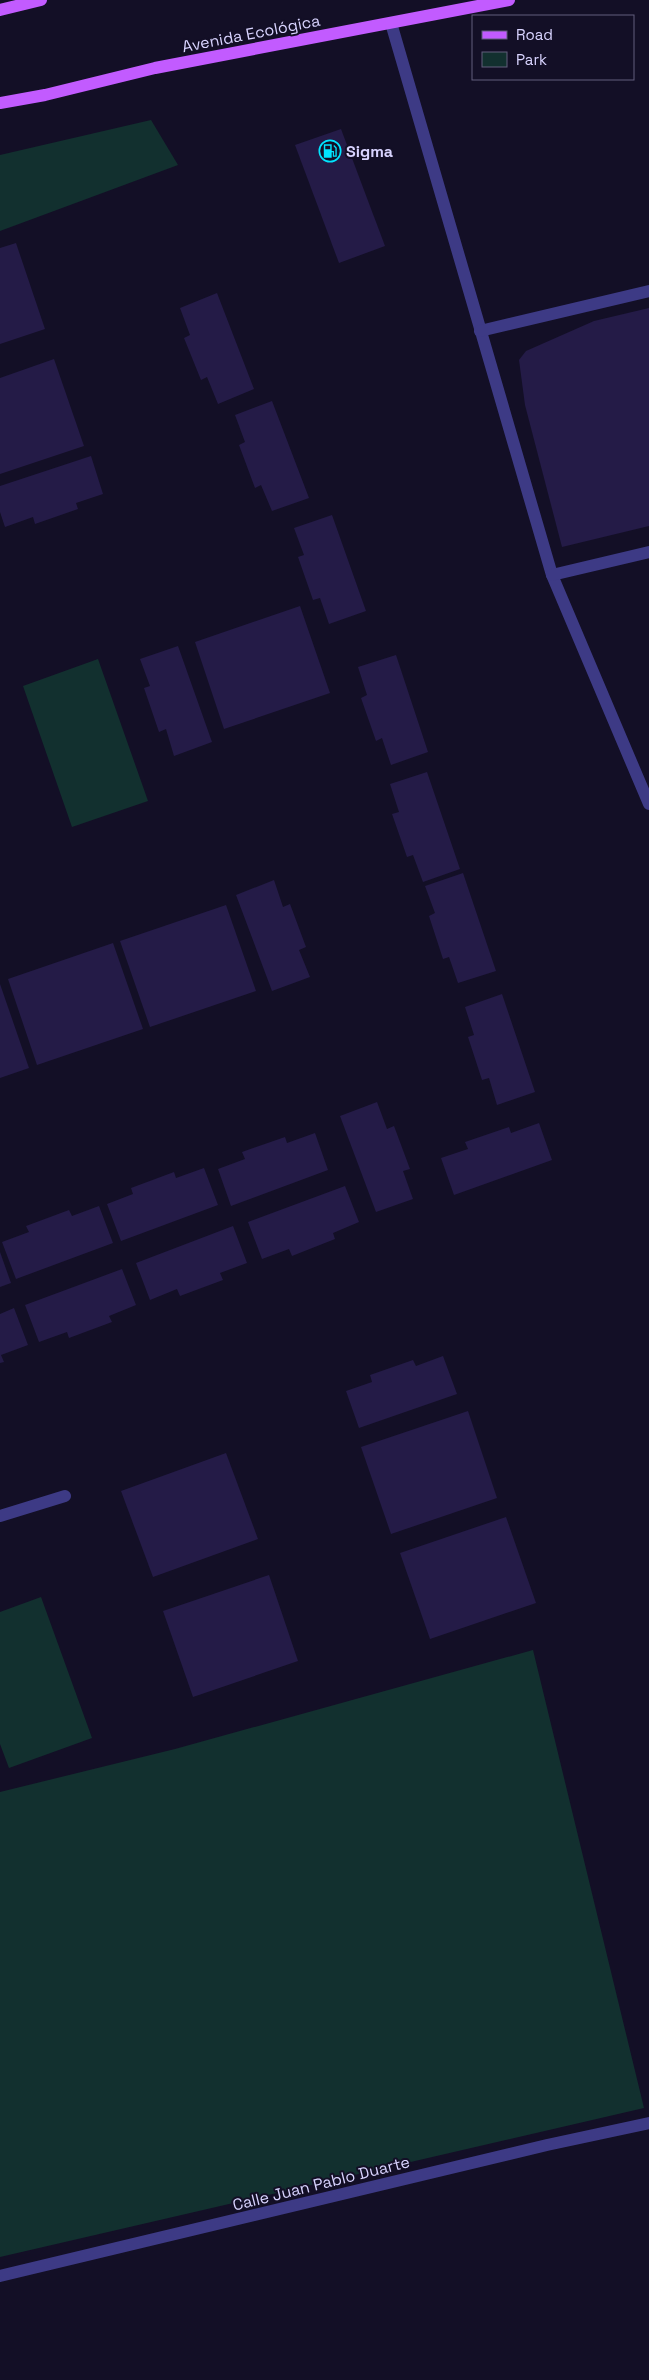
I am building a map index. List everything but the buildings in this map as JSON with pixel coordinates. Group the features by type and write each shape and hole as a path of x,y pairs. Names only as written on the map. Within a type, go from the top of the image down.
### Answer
{"main road":[{"path":"0,10 41,0"},
{"name":"Avenida Ecológica","path":"0,103 45,95 155,68 509,0"}],"street":[{"path":"391,23 552,575 649,804"},
{"path":"480,330 649,291"},
{"path":"552,575 649,552"},
{"path":"0,1516 65,1496"},
{"name":"Calle Juan Pablo Duarte","path":"0,2276 547,2144 649,2123"}],"green space":[{"path":"151,120 178,165 0,231 0,155"},
{"path":"98,659 148,801 72,827 23,686"},
{"path":"41,1597 92,1738 9,1768 0,1744 0,1612"},
{"path":"533,1650 644,2108 0,2257 0,1792 175,1749"}],"place":[{"name":"Sigma","path":"330,151"}]}
